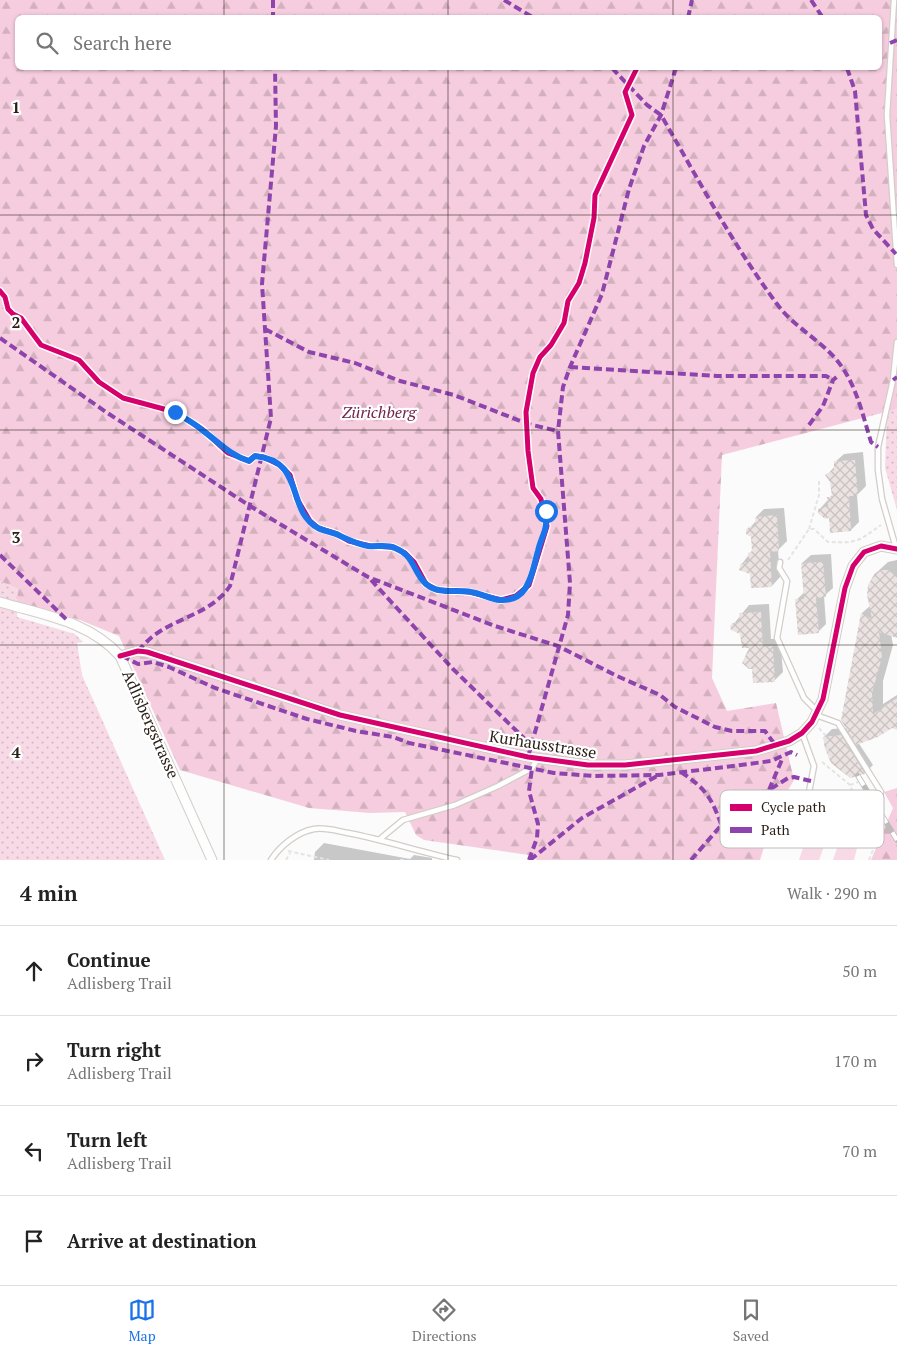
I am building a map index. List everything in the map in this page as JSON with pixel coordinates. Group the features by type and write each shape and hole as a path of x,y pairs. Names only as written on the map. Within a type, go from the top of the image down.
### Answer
{"street":[{"name":"Kurhausstrasse","path":"120,656 138,651 147,652 340,715 538,758 588,765 625,765 756,751 776,746 802,733 817,713 824,699 845,588 853,566 864,552 881,546 897,549"},
{"name":"Adlisbergstrasse","path":"0,602 82,627 109,644 120,656 212,860"}],"lane":[{"path":"894,0 887,115 897,265"},
{"path":"897,342 893,380 878,447 878,470 882,499 897,549"},
{"path":"780,562 780,568 788,581 777,638 804,698 817,713 838,723 880,790"},
{"path":"802,733 814,766 809,790"},
{"path":"380,839 403,820 455,805 498,786 532,768 538,758"},
{"path":"271,860 288,842 314,829 380,839 457,860"}],"path":[{"path":"780,562 787,560 809,529 819,495 819,479"},
{"path":"809,529 814,529 828,542 854,543 870,535 879,525 890,522"},
{"path":"826,739 829,753 839,750"},
{"path":"811,754 850,785 852,790"},
{"path":"850,785 858,782"},
{"path":"869,860 874,848"},
{"path":"286,860 290,852 329,860"},
{"path":"400,860 405,860"}],"shaded area":[{"path":"897,409 897,510 885,468 887,411"},
{"path":"0,581 18,589 17,617 75,634 83,642 77,643 82,675 165,860 0,860"},
{"path":"803,848 823,848 819,860 799,860"},
{"path":"837,848 857,848 854,860 833,860"}],"green space":[{"name":"Zürichberg","path":"0,0 897,0 897,409 722,455 712,678 727,711 776,703 794,780 788,790 720,790 720,848 764,848 760,860 537,860 529,855 424,840 416,835 405,812 370,813 309,808 180,770 119,636 80,620 17,602 18,589 0,581"},
{"path":"897,788 897,860 871,860 876,848 884,848 884,829 893,808 884,792"}],"building":[{"path":"855,460 858,496 849,496 851,531 830,533 829,518 825,519 818,513 818,509 828,506 827,497 832,497 830,482 825,475 834,470 834,461"},
{"path":"777,515 779,551 770,552 772,587 751,588 750,574 739,570 741,563 749,562 748,553 752,552 751,537 746,534 746,530 749,527 756,526 755,517"},
{"path":"823,562 826,597 816,598 819,633 798,635 795,599 804,599 801,563"},
{"path":"888,570 897,577 897,638 879,632 882,657 872,693 873,714 897,698 897,730 892,728 878,737 856,745 841,720 861,613 872,619 867,595 868,585 875,573"},
{"path":"761,612 763,647 773,646 775,682 753,683 752,669 749,669 742,663 749,648 742,648 740,634 731,630 730,626 733,623 740,622 739,613"},
{"path":"841,735 865,774 850,778 831,763 825,749 823,737"}],"railway":[{"path":"858,776 867,790"},
{"path":"884,819 897,840"}],"marked path":[{"path":"273,0 273,15"},
{"path":"504,0 529,15"},
{"path":"689,15 692,0"},
{"path":"811,0 821,15"},
{"path":"890,43 897,40"},
{"path":"138,651 162,630 213,603 230,586 271,418 262,284 276,126 275,70"},
{"path":"614,70 647,105 661,115 731,235 783,312 828,351 842,367 858,398 871,442 878,447"},
{"path":"528,757 568,615 570,583 558,431 563,387 602,294 629,189 644,146 661,115 675,70"},
{"path":"848,70 855,91 866,215 873,229 896,254"},
{"path":"265,329 309,352 355,363 400,381 454,395 528,424 558,431"},
{"path":"0,338 106,412 250,506 368,577 495,626 558,646 660,695 675,707 715,727 732,731 765,731 776,746"},
{"path":"570,367 717,376 826,376 833,380"},
{"path":"809,425 823,406 833,380 838,376"},
{"path":"893,380 897,377"},
{"path":"0,555 68,621"},
{"path":"371,580 453,669 531,745"},
{"path":"122,656 138,664 153,662 169,667 215,688 307,719 356,731 393,737 409,743 554,773 594,776 659,775 771,761 791,752 797,755"},
{"path":"769,790 783,757"},
{"path":"529,860 537,838 538,824 529,791 532,768"},
{"path":"681,772 707,794 720,822"},
{"path":"530,860 582,818 657,776"},
{"path":"769,790 788,778 794,777 811,781"},
{"path":"691,860 720,827"}],"cycle path":[{"path":"0,291 5,297 8,309 21,318 41,345 79,360 99,382 123,398 175,412 202,429 228,453 249,461 255,456 263,457 280,465 290,475 297,499 310,521 318,528 337,534 349,541 370,546 393,547 405,553 414,562 426,584 437,590 470,592 501,600 516,596 529,585 547,526 541,499 533,488 528,451 526,412 533,373 540,357 551,345 564,323 568,301 579,283 594,218 595,195 632,115 625,92 636,70"},
{"path":"120,656 138,651 147,652 340,715 528,757 588,765 625,765 756,751 789,741 802,733 812,722 823,699 845,588 853,566 864,552 881,546 897,549"}],"route":[{"path":"175,412 202,429 228,453 249,461 255,456 280,464 290,475 297,499 310,521 318,528 349,541 370,546 393,547 405,553 414,562 426,584 437,590 470,592 502,600 516,596 529,585 535,570 538,551 547,526 546,511"}]}
